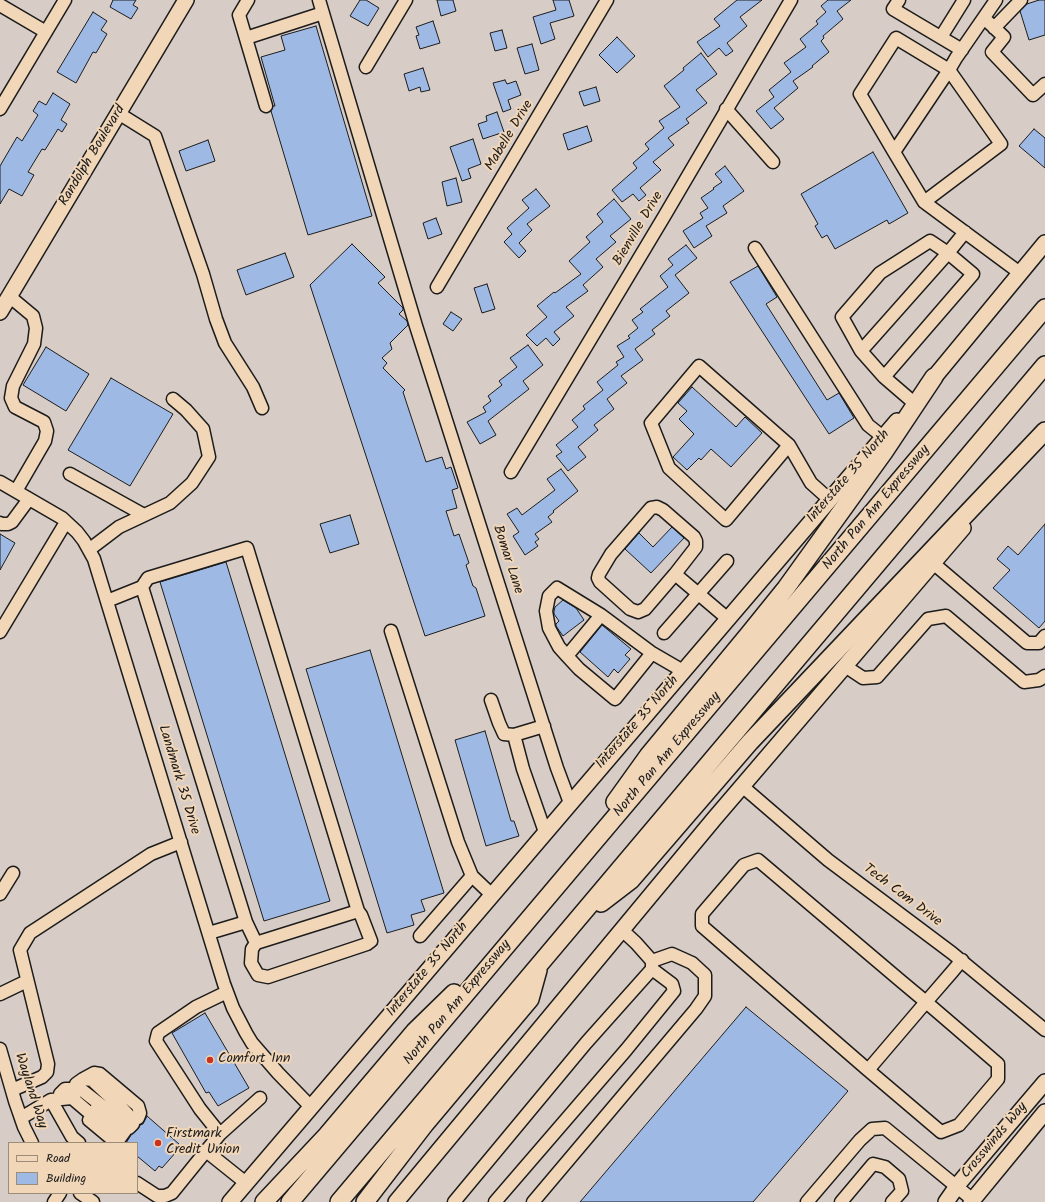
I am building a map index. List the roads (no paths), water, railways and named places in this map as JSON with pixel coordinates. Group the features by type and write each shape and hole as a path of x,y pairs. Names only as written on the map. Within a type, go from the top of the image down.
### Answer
{"highway":[{"name":"North Pan Am Expressway","path":"290,1202 1045,308"},
{"path":"339,1202 1045,365"},
{"path":"552,893 648,756 786,588 884,452 934,378"},
{"path":"574,924 631,880 750,742 1045,432"},
{"path":"264,1202 327,1135 415,1031 537,909"},
{"path":"365,1202 425,1124 530,999 539,966"}],"main road":[{"name":"Randolph Boulevard","path":"0,312 186,0"},
{"name":"Interstate 35 North","path":"230,1202 934,378 1045,243"},
{"path":"396,1202 742,786 1045,432"},
{"name":"Crosswinds Way","path":"946,1202 1045,1082"},
{"name":"Crosswinds Way","path":"972,1201 1045,1112"}],"street":[{"path":"0,109 65,0"},
{"path":"248,0 239,15 266,106"},
{"name":"Bomar Lane","path":"319,0 416,326 570,803"},
{"path":"366,67 406,0"},
{"name":"Mabelle Drive","path":"437,287 608,0"},
{"name":"Bienville Drive","path":"511,472 665,215 791,0"},
{"path":"899,0 893,9 962,50"},
{"path":"941,37 964,0"},
{"path":"894,152 996,0"},
{"path":"994,28 1021,0"},
{"path":"0,5 46,32"},
{"path":"246,38 323,13"},
{"path":"984,18 1004,37 992,52 1033,96 1045,84"},
{"path":"924,202 1001,144 949,70 896,38 860,94 924,202 1020,274"},
{"path":"726,109 773,162"},
{"path":"118,113 155,136 203,274 216,319 225,343 253,387 262,408"},
{"path":"861,351 965,232"},
{"path":"884,377 973,274 948,253 930,241 880,273 842,318 861,351 884,377 913,402"},
{"path":"755,248 868,425 883,437"},
{"path":"9,296 33,316 36,328 34,344 12,386 11,398 15,407 44,422 47,431 45,441 16,491"},
{"path":"789,445 726,520 670,468 651,423 699,366 789,445 811,483 830,500"},
{"path":"90,550 119,527 170,503 192,483 209,457 203,429 186,410 173,399"},
{"path":"70,474 144,515"},
{"name":"Landmark 35 Drive","path":"0,482 62,518 77,532 90,550 233,1008 252,1043 278,1073 311,1107"},
{"path":"0,523 8,524 12,522 29,499"},
{"path":"657,507 663,510 694,537 696,541 696,547 675,574 645,608 638,612 630,609 600,582 598,578 611,554 651,508 657,507"},
{"path":"0,632 66,522"},
{"path":"107,601 142,587 148,578 247,548 358,911 361,915 370,941 368,944 268,977 258,974 251,963 252,949 256,943 358,911"},
{"path":"664,633 727,561"},
{"path":"933,563 1027,643 1039,643 1045,636"},
{"path":"675,574 728,619"},
{"path":"142,587 246,922 256,943"},
{"path":"652,653 616,699 579,669 559,647 549,628 546,611 549,596 557,588 601,615 652,653 683,671"},
{"path":"567,656 601,615"},
{"path":"845,666 864,678 877,677 928,619 946,616 1024,682 1039,680 1045,676"},
{"path":"391,631 458,842 472,876 492,894"},
{"path":"491,700 504,734 514,735 544,726"},
{"path":"514,735 523,769 545,832"},
{"name":"Tech Com Drive","path":"742,786 828,860 962,960 1045,1030"},
{"path":"12,1090 42,1077 47,1072 48,1064 20,950 30,933 151,854 181,842"},
{"path":"758,860 998,1064 998,1079 959,1125 941,1132 868,1070 702,926 702,914 744,865 758,860"},
{"path":"0,894 13,873"},
{"path":"420,936 472,876"},
{"path":"209,933 246,922"},
{"path":"495,1202 626,1050 674,991 672,984 652,965 636,943 622,930"},
{"path":"454,1202 652,965 672,954 692,963 705,975 706,996 533,1202"},
{"path":"868,1070 962,960"},
{"path":"0,994 27,981"},
{"path":"220,1134 200,1109 156,1041 158,1033 196,1007 227,992"},
{"name":"Wayland Way","path":"1,1057 21,1118 32,1142"},
{"path":"21,1118 94,1073 100,1074 138,1106 140,1113 115,1142"},
{"path":"67,1089 84,1085 111,1105 131,1125"},
{"path":"67,1089 72,1098 115,1134 115,1142"},
{"path":"67,1089 72,1137 79,1142"},
{"path":"138,1184 164,1199 172,1193 220,1134 260,1098"},
{"path":"807,1202 860,1140 872,1129 885,1128 972,1201"},
{"path":"206,1151 246,1183"},
{"path":"841,1202 873,1164 885,1167 899,1179 902,1191 892,1202"},
{"path":"82,1194 94,1199"}],"place":[{"name":"Comfort Inn","path":"210,1060"},
{"name":"Firstmark Credit Union","path":"158,1143"}]}
